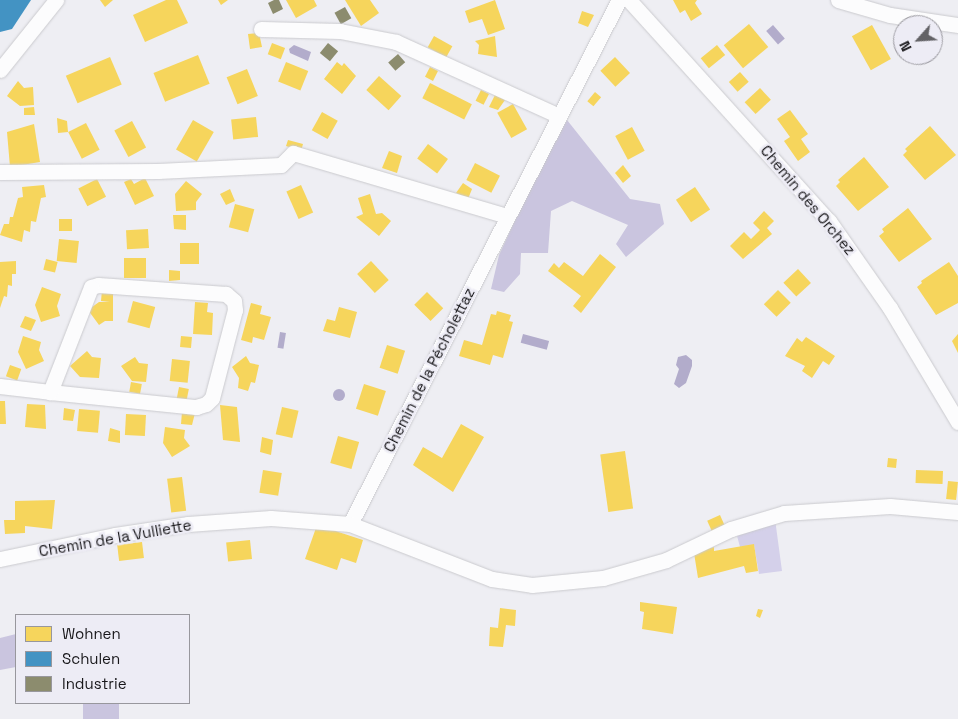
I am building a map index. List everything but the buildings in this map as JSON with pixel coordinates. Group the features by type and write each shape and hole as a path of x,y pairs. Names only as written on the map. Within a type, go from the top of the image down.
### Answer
{"street":[{"path":"0,70 56,0"},
{"name":"Chemin de la Pécholettaz","path":"350,524 619,0"},
{"name":"Chemin des Orchez","path":"629,0 805,192 845,241 890,308 958,422"},
{"path":"838,0 890,15 958,25"},
{"path":"260,28 340,31 396,42 559,116"},
{"path":"0,172 158,171 281,165 293,153 508,216"},
{"path":"0,386 50,392 196,407 206,404 212,398 235,310 234,301 226,294 98,285 91,287 50,392"},
{"name":"Chemin de la Vulliette","path":"0,559 115,535 188,524 271,518 350,524 492,579 532,585 603,578 666,560 731,529 784,513 890,506 958,512"}],"shaded area":[{"path":"773,25 785,39 778,44 766,31"},
{"path":"294,45 311,52 308,61 290,53 289,49"},
{"path":"567,120 630,199 660,204 664,224 626,257 616,244 628,225 572,201 551,211 548,253 521,253 520,274 504,292 491,289 499,255 541,164"},
{"path":"280,332 286,333 283,349 277,348"},
{"path":"523,334 549,341 547,350 521,343"},
{"path":"686,355 692,360 692,366 686,383 679,388 674,384 679,369 676,365 678,357"},
{"path":"337,389 341,389 345,395 341,401 337,401 333,397 333,393"},
{"path":"775,519 782,571 759,574 754,545 740,547 736,532"},
{"path":"15,634 15,667 0,670 0,638"},
{"path":"83,704 119,704 119,719 83,719"}]}
